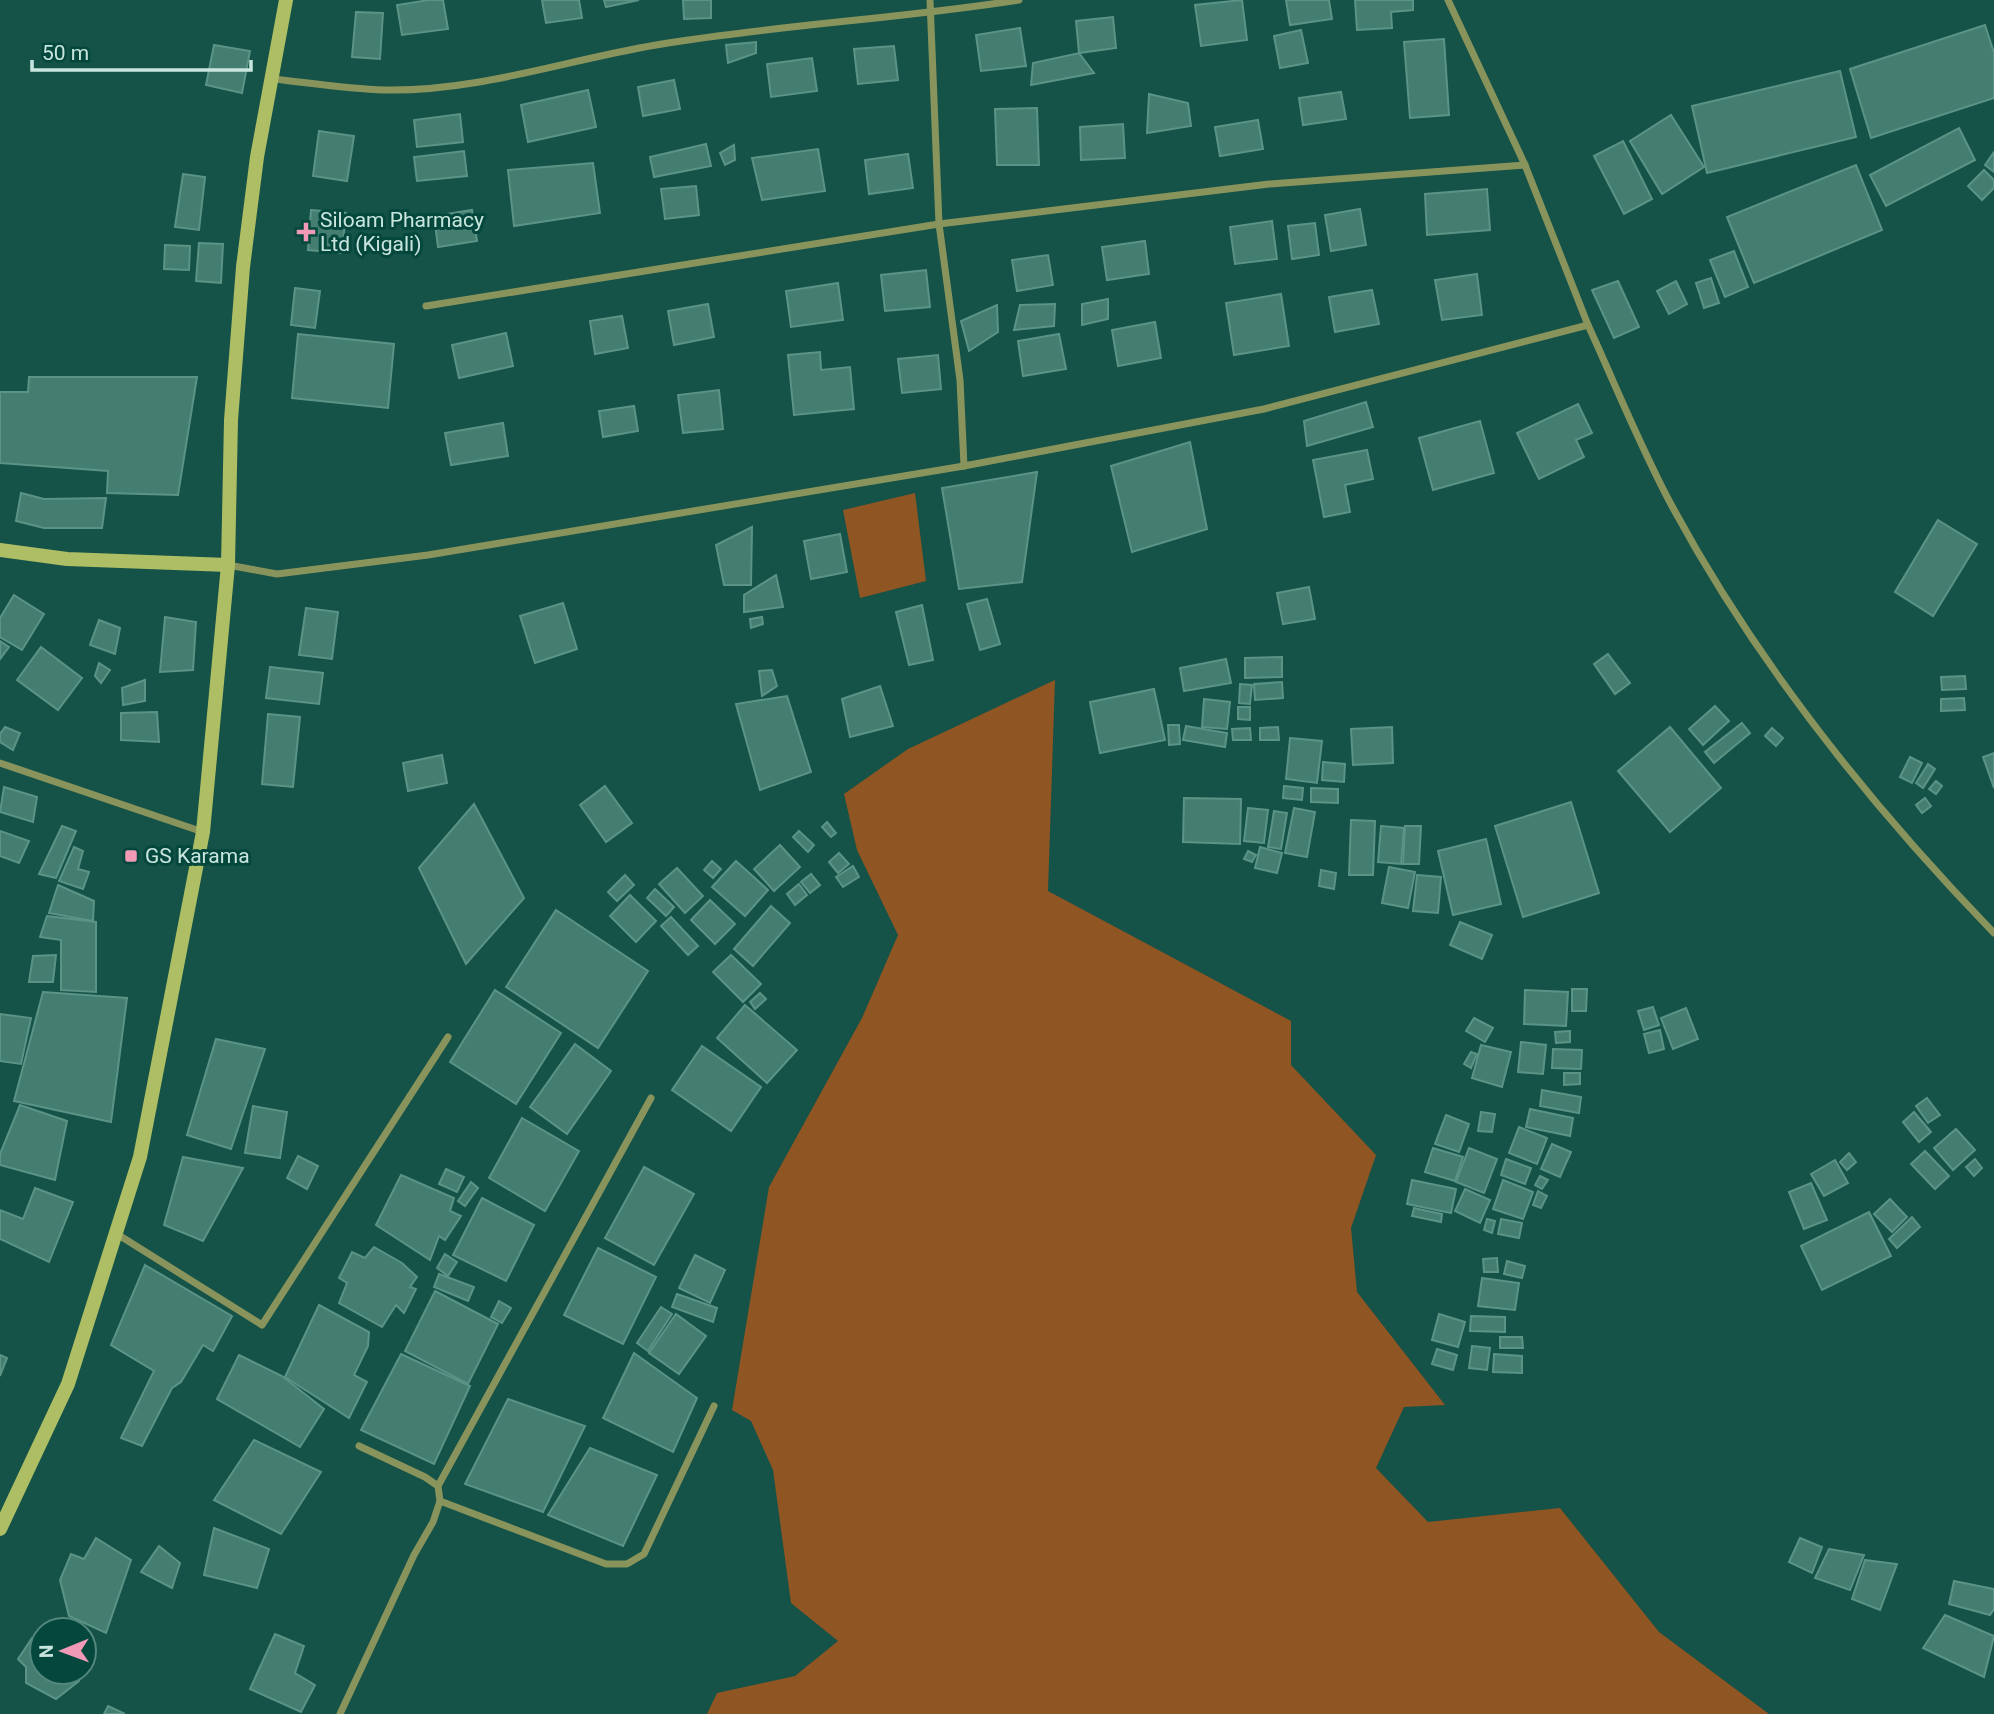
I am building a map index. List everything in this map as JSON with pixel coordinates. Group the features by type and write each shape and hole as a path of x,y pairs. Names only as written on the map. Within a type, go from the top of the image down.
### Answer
{"main road":[{"path":"0,1529 68,1384 140,1157 203,832 228,565 231,420 243,267 257,158 274,79 286,0"},
{"path":"0,550 80,560 228,565"}],"street":[{"path":"930,0 939,224 960,380 964,467"},
{"path":"274,79 385,90 476,83 656,45 796,27 932,14 1019,0"},
{"path":"1448,0 1525,165 1588,325 1672,507 1782,684 1832,751 1941,879 1994,933"},
{"path":"426,306 939,224 1269,184 1525,165"},
{"path":"228,565 276,574 428,555 964,467 1264,409 1588,325"},
{"path":"0,763 203,832"},
{"path":"117,1234 262,1325 448,1037"},
{"path":"340,1714 414,1555 433,1522 440,1501 438,1486 651,1098"},
{"path":"440,1501 606,1563 627,1564 644,1554 714,1406"},
{"path":"359,1446 425,1477 438,1486"}],"shaded area":[{"path":"915,493 926,581 860,598 843,510"},
{"path":"1055,680 1048,891 1291,1021 1291,1065 1376,1155 1351,1228 1357,1292 1445,1405 1404,1407 1376,1468 1428,1522 1560,1508 1659,1632 1769,1714 707,1714 717,1693 795,1676 838,1641 791,1603 773,1470 751,1421 732,1410 769,1187 862,1018 898,935 857,850 844,794 908,749"}],"building":[{"path":"443,0 448,29 402,35 397,5"},
{"path":"542,0 579,0 582,18 546,23"},
{"path":"604,0 639,0 606,7"},
{"path":"683,0 711,0 711,18 684,19"},
{"path":"1242,0 1247,40 1201,46 1195,5"},
{"path":"1286,0 1329,0 1332,19 1290,25"},
{"path":"1355,0 1413,0 1413,10 1391,12 1392,28 1357,30"},
{"path":"356,12 383,13 380,59 352,57"},
{"path":"1113,17 1116,48 1079,53 1076,21"},
{"path":"1985,25 1994,53 1994,98 1871,138 1850,69"},
{"path":"1020,28 1026,66 981,71 976,35"},
{"path":"1301,30 1308,63 1280,68 1274,36"},
{"path":"1444,39 1449,115 1410,118 1404,42"},
{"path":"756,42 756,53 728,63 726,45"},
{"path":"214,45 250,51 242,93 206,85"},
{"path":"894,46 898,80 858,84 854,49"},
{"path":"1079,53 1094,73 1031,85 1033,63"},
{"path":"812,58 817,91 771,97 767,64"},
{"path":"1840,71 1856,137 1707,173 1692,106"},
{"path":"674,80 680,109 643,116 638,87"},
{"path":"588,90 596,127 528,142 521,105"},
{"path":"1341,92 1346,119 1303,125 1299,98"},
{"path":"1149,94 1188,103 1191,126 1147,133"},
{"path":"1037,108 1039,165 997,165 995,109"},
{"path":"460,114 463,142 417,147 414,120"},
{"path":"1671,115 1704,167 1662,194 1630,141"},
{"path":"1258,120 1263,149 1220,156 1215,127"},
{"path":"1123,124 1125,158 1081,160 1080,127"},
{"path":"1959,128 1975,160 1886,206 1870,175"},
{"path":"319,131 354,136 347,181 313,176"},
{"path":"1623,141 1652,199 1624,214 1594,156"},
{"path":"706,144 711,166 654,177 650,157"},
{"path":"734,145 735,160 725,165 720,153"},
{"path":"818,149 825,191 762,200 752,158"},
{"path":"464,151 467,176 417,181 414,157"},
{"path":"1994,152 1994,172 1985,165"},
{"path":"908,154 913,188 869,194 865,160"},
{"path":"593,163 600,213 514,226 508,170"},
{"path":"1856,165 1882,230 1754,283 1727,217"},
{"path":"1984,170 1994,180 1994,188 1982,200 1968,186"},
{"path":"183,174 205,177 199,230 175,227"},
{"path":"696,186 699,215 665,219 661,189"},
{"path":"1487,189 1490,230 1427,235 1425,194"},
{"path":"1360,209 1366,245 1331,251 1325,215"},
{"path":"311,210 346,213 342,253 308,250"},
{"path":"472,210 477,241 438,247 434,216"},
{"path":"1272,221 1277,259 1235,264 1230,227"},
{"path":"1315,223 1319,255 1292,259 1288,226"},
{"path":"1145,241 1149,274 1107,280 1102,247"},
{"path":"199,243 223,244 221,283 196,281"},
{"path":"165,245 190,246 189,270 164,269"},
{"path":"1734,251 1748,287 1725,297 1710,260"},
{"path":"1048,255 1053,285 1017,291 1012,260"},
{"path":"926,270 930,307 885,311 881,275"},
{"path":"1477,274 1482,315 1442,320 1435,280"},
{"path":"1711,278 1719,303 1704,308 1696,283"},
{"path":"1618,281 1639,327 1614,338 1592,290"},
{"path":"1676,281 1687,304 1669,314 1657,291"},
{"path":"838,283 843,320 791,327 786,291"},
{"path":"295,288 320,291 315,328 291,325"},
{"path":"1372,290 1379,324 1335,332 1329,297"},
{"path":"1281,294 1289,346 1234,355 1226,303"},
{"path":"1108,299 1108,319 1082,325 1082,304"},
{"path":"708,304 714,337 674,345 668,311"},
{"path":"1055,304 1054,326 1014,330 1020,305"},
{"path":"997,305 998,332 969,351 961,321"},
{"path":"622,316 628,348 595,354 590,321"},
{"path":"1155,322 1161,358 1118,366 1112,330"},
{"path":"506,333 513,366 459,378 452,345"},
{"path":"298,334 394,344 388,408 292,398"},
{"path":"1059,334 1066,369 1023,376 1018,341"},
{"path":"820,352 821,370 850,367 854,409 794,415 788,355"},
{"path":"938,355 941,389 902,393 898,359"},
{"path":"29,377 197,377 178,495 107,493 108,471 0,463 0,392 28,392"},
{"path":"719,390 723,429 683,433 678,395"},
{"path":"1366,402 1373,427 1307,446 1304,421"},
{"path":"1578,404 1592,433 1576,440 1584,457 1539,479 1517,433"},
{"path":"634,406 638,431 603,437 599,411"},
{"path":"1480,421 1494,473 1433,490 1419,438"},
{"path":"503,423 508,456 451,465 445,433"},
{"path":"1190,442 1207,529 1132,552 1111,466"},
{"path":"1367,450 1373,479 1345,485 1350,512 1324,517 1313,460"},
{"path":"1037,472 1022,582 959,589 942,488"},
{"path":"21,493 44,499 106,498 102,528 44,528 16,521"},
{"path":"1938,520 1977,544 1933,616 1895,592"},
{"path":"752,527 751,585 724,585 716,545"},
{"path":"840,534 847,572 811,579 804,541"},
{"path":"776,575 783,607 744,612 744,595"},
{"path":"1309,587 1315,619 1283,624 1277,593"},
{"path":"14,595 44,614 22,650 0,637 0,618"},
{"path":"987,599 1000,644 980,650 967,604"},
{"path":"563,603 577,649 535,663 520,616"},
{"path":"922,605 933,660 909,665 896,612"},
{"path":"306,608 338,612 332,659 299,655"},
{"path":"165,617 196,622 193,670 160,672"},
{"path":"762,617 763,624 751,628 750,619"},
{"path":"99,620 120,628 115,654 90,645"},
{"path":"0,641 9,647 0,659"},
{"path":"41,647 82,678 58,710 17,680"},
{"path":"1608,654 1630,683 1615,694 1594,664"},
{"path":"1282,657 1282,677 1245,678 1245,658"},
{"path":"1226,659 1231,683 1184,691 1180,668"},
{"path":"99,663 110,670 101,683 95,676"},
{"path":"270,667 323,673 319,704 266,698"},
{"path":"772,670 777,686 762,696 759,671"},
{"path":"1965,676 1966,689 1942,690 1941,677"},
{"path":"145,680 145,701 123,705 122,688"},
{"path":"1282,682 1283,698 1255,700 1254,684"},
{"path":"1240,684 1252,685 1250,704 1239,703"},
{"path":"880,686 893,726 850,737 842,699"},
{"path":"1154,689 1165,740 1100,753 1090,702"},
{"path":"787,696 811,772 760,790 736,704"},
{"path":"1964,698 1965,710 1941,711 1941,699"},
{"path":"1204,699 1230,702 1227,729 1202,727"},
{"path":"1715,706 1729,721 1703,745 1689,729"},
{"path":"1238,707 1250,707 1250,720 1238,719"},
{"path":"157,712 159,742 121,740 121,713"},
{"path":"268,714 300,717 293,787 262,784"},
{"path":"1742,723 1750,733 1714,763 1705,752"},
{"path":"1168,725 1179,725 1180,744 1169,745"},
{"path":"1186,726 1227,733 1225,747 1183,740"},
{"path":"5,727 20,733 13,750 0,742 0,734"},
{"path":"1278,727 1279,740 1260,740 1260,728"},
{"path":"1392,727 1393,763 1353,765 1351,729"},
{"path":"1670,727 1721,788 1670,832 1618,771"},
{"path":"1250,728 1251,740 1233,740 1232,729"},
{"path":"1772,728 1783,738 1776,746 1765,736"},
{"path":"1290,738 1322,741 1317,783 1286,779"},
{"path":"1994,753 1994,788 1983,757"},
{"path":"442,755 447,783 408,791 403,763"},
{"path":"1910,757 1922,763 1912,783 1900,777"},
{"path":"1323,762 1345,764 1344,782 1322,780"},
{"path":"1928,764 1935,769 1923,788 1916,783"},
{"path":"1936,781 1942,786 1936,794 1929,789"},
{"path":"605,786 632,823 606,842 580,805"},
{"path":"1284,786 1303,788 1302,800 1283,798"},
{"path":"4,787 37,797 33,822 0,812"},
{"path":"1311,788 1338,789 1338,803 1311,802"},
{"path":"1184,798 1241,799 1240,844 1183,842"},
{"path":"1925,798 1931,806 1922,813 1916,805"},
{"path":"1571,802 1599,893 1523,917 1495,826"},
{"path":"474,804 524,898 466,964 419,868"},
{"path":"1248,808 1268,810 1264,843 1244,841"},
{"path":"1294,808 1315,812 1307,857 1285,853"},
{"path":"1274,811 1287,813 1281,849 1268,847"},
{"path":"1351,820 1375,821 1373,875 1349,875"},
{"path":"827,822 836,833 831,837 822,827"},
{"path":"62,826 76,831 56,878 39,874"},
{"path":"1381,826 1404,828 1401,864 1378,862"},
{"path":"1405,826 1421,826 1419,864 1403,864"},
{"path":"0,831 29,841 19,863 0,856"},
{"path":"799,831 814,845 808,852 793,837"},
{"path":"1486,839 1501,904 1453,915 1438,851"},
{"path":"780,845 800,867 774,891 754,869"},
{"path":"74,847 83,851 78,869 89,872 83,889 59,881"},
{"path":"1260,847 1282,853 1277,873 1255,868"},
{"path":"1248,851 1256,855 1252,862 1244,859"},
{"path":"839,853 849,864 838,873 829,862"},
{"path":"712,861 721,869 713,878 704,870"},
{"path":"736,861 768,890 745,916 712,887"},
{"path":"853,866 859,877 843,887 836,877"},
{"path":"1389,867 1415,872 1408,908 1382,903"},
{"path":"677,868 703,896 685,913 659,884"},
{"path":"1321,870 1336,873 1334,889 1319,886"},
{"path":"811,874 820,885 810,893 801,882"},
{"path":"625,875 634,885 617,901 608,892"},
{"path":"1417,875 1441,877 1438,913 1413,911"},
{"path":"799,884 807,895 795,905 787,894"},
{"path":"58,885 94,901 93,921 49,913"},
{"path":"655,889 674,907 666,916 647,898"},
{"path":"630,895 656,921 636,942 610,916"},
{"path":"710,900 735,924 715,944 691,920"},
{"path":"771,906 790,923 753,966 734,949"},
{"path":"556,910 648,971 598,1048 506,987"},
{"path":"47,916 96,922 96,992 61,990 61,940 40,937"},
{"path":"671,917 698,946 688,955 661,926"},
{"path":"1460,922 1492,935 1482,959 1450,945"},
{"path":"56,955 53,982 29,982 33,956"},
{"path":"731,955 761,984 743,1002 713,972"},
{"path":"1572,989 1587,989 1586,1011 1572,1011"},
{"path":"495,990 561,1033 516,1104 450,1062"},
{"path":"1525,990 1568,992 1566,1026 1524,1024"},
{"path":"43,992 127,998 111,1122 14,1101"},
{"path":"760,993 766,999 755,1009 750,1002"},
{"path":"745,1005 797,1050 767,1083 717,1038"},
{"path":"1653,1007 1659,1025 1644,1030 1638,1011"},
{"path":"1686,1008 1698,1039 1673,1049 1661,1018"},
{"path":"0,1014 31,1018 21,1064 0,1061"},
{"path":"1474,1018 1493,1028 1485,1042 1466,1031"},
{"path":"1660,1030 1664,1049 1649,1053 1644,1034"},
{"path":"1570,1031 1570,1042 1556,1043 1555,1032"},
{"path":"216,1039 265,1049 231,1149 187,1135"},
{"path":"1521,1042 1546,1045 1543,1074 1518,1072"},
{"path":"575,1044 611,1071 567,1134 530,1107"},
{"path":"1481,1045 1511,1052 1502,1087 1472,1078"},
{"path":"702,1046 761,1087 731,1131 672,1090"},
{"path":"1553,1049 1582,1050 1581,1069 1552,1068"},
{"path":"1471,1052 1477,1054 1471,1068 1464,1064"},
{"path":"1564,1073 1580,1073 1580,1084 1564,1085"},
{"path":"1542,1090 1581,1097 1579,1113 1540,1106"},
{"path":"1927,1098 1940,1115 1928,1123 1916,1106"},
{"path":"20,1105 67,1121 55,1180 0,1165 0,1154"},
{"path":"253,1106 287,1112 280,1158 245,1153"},
{"path":"1530,1109 1573,1118 1570,1136 1526,1127"},
{"path":"1481,1112 1495,1114 1492,1132 1478,1131"},
{"path":"1914,1112 1931,1132 1919,1142 1903,1122"},
{"path":"1446,1115 1469,1124 1459,1152 1435,1144"},
{"path":"522,1118 579,1151 545,1211 489,1178"},
{"path":"1519,1127 1547,1138 1537,1164 1509,1153"},
{"path":"1956,1129 1975,1150 1953,1170 1934,1148"},
{"path":"1552,1144 1571,1152 1560,1177 1541,1169"},
{"path":"1433,1148 1463,1157 1455,1181 1425,1172"},
{"path":"1469,1148 1497,1159 1484,1193 1456,1182"},
{"path":"1925,1151 1949,1176 1935,1189 1911,1164"},
{"path":"1849,1153 1856,1162 1847,1170 1840,1162"},
{"path":"298,1156 318,1166 307,1189 287,1178"},
{"path":"183,1157 243,1168 203,1241 164,1225"},
{"path":"1506,1159 1531,1168 1525,1184 1501,1175"},
{"path":"1975,1159 1982,1168 1974,1176 1966,1167"},
{"path":"1835,1160 1848,1183 1824,1196 1811,1174"},
{"path":"644,1167 694,1194 654,1265 605,1238"},
{"path":"446,1169 464,1177 457,1192 439,1184"},
{"path":"401,1175 454,1198 450,1211 461,1216 445,1240 439,1236 430,1260 376,1225"},
{"path":"1540,1176 1548,1180 1542,1189 1535,1185"},
{"path":"1412,1180 1456,1189 1451,1213 1407,1204"},
{"path":"1503,1180 1533,1192 1523,1219 1493,1209"},
{"path":"471,1182 478,1188 465,1206 458,1201"},
{"path":"1811,1183 1827,1220 1804,1229 1789,1192"},
{"path":"35,1188 73,1202 49,1262 0,1239 0,1210 23,1219"},
{"path":"1465,1189 1490,1200 1480,1223 1455,1211"},
{"path":"1538,1191 1547,1196 1541,1208 1533,1205"},
{"path":"482,1198 534,1225 506,1281 453,1255"},
{"path":"1890,1199 1907,1217 1892,1232 1874,1214"},
{"path":"1414,1208 1442,1214 1441,1222 1412,1216"},
{"path":"1869,1212 1891,1256 1822,1290 1801,1246"},
{"path":"1912,1217 1920,1227 1897,1248 1889,1239"},
{"path":"1487,1219 1495,1221 1492,1233 1484,1230"},
{"path":"1501,1219 1522,1223 1519,1238 1498,1234"},
{"path":"374,1247 402,1263 417,1277 410,1287 416,1289 404,1313 396,1305 382,1327 339,1303 347,1283 339,1278 352,1252 365,1258"},
{"path":"598,1248 656,1277 623,1344 564,1315"},
{"path":"445,1254 457,1262 448,1276 437,1268"},
{"path":"695,1255 725,1270 710,1303 679,1288"},
{"path":"1497,1258 1498,1272 1484,1272 1483,1259"},
{"path":"1507,1261 1525,1266 1522,1278 1504,1274"},
{"path":"145,1265 232,1316 213,1351 203,1345 181,1382 172,1388 142,1446 121,1438 154,1371 111,1345"},
{"path":"439,1274 474,1287 468,1301 434,1287"},
{"path":"1482,1278 1519,1283 1515,1310 1478,1306"},
{"path":"435,1291 498,1324 468,1384 405,1351"},
{"path":"677,1294 717,1308 713,1322 672,1307"},
{"path":"499,1301 511,1308 502,1323 491,1317"},
{"path":"319,1305 369,1332 368,1346 354,1375 367,1382 349,1418 285,1377"},
{"path":"661,1307 672,1314 648,1351 637,1343"},
{"path":"676,1314 706,1336 679,1374 649,1353"},
{"path":"1439,1314 1465,1322 1458,1347 1432,1340"},
{"path":"1471,1316 1505,1317 1505,1332 1470,1331"},
{"path":"1500,1337 1522,1337 1523,1348 1500,1348"},
{"path":"1472,1346 1490,1348 1487,1370 1469,1368"},
{"path":"1437,1349 1457,1355 1453,1370 1432,1364"},
{"path":"634,1353 697,1398 673,1452 603,1418"},
{"path":"401,1354 470,1386 434,1464 361,1430"},
{"path":"1494,1354 1522,1356 1522,1373 1493,1372"},
{"path":"0,1355 7,1358 0,1376"},
{"path":"239,1355 282,1376 324,1409 300,1447 217,1399"},
{"path":"508,1399 585,1426 543,1512 465,1484"},
{"path":"254,1440 321,1472 281,1534 214,1500"},
{"path":"590,1448 657,1475 623,1546 548,1515"},
{"path":"214,1528 269,1549 257,1588 204,1575"},
{"path":"96,1538 131,1560 106,1633 98,1629 98,1616 69,1616 60,1580 71,1554 84,1559"},
{"path":"1800,1538 1822,1547 1812,1573 1789,1562"},
{"path":"159,1546 180,1563 172,1588 141,1572"},
{"path":"1829,1549 1864,1555 1850,1590 1815,1578"},
{"path":"1865,1560 1897,1564 1880,1610 1852,1599"},
{"path":"1954,1581 1994,1589 1994,1609 1990,1615 1949,1604"},
{"path":"1945,1615 1994,1636 1984,1677 1923,1648"},
{"path":"275,1634 304,1646 295,1673 315,1685 301,1712 250,1689"},
{"path":"28,1644 28,1684 26,1667 18,1659"},
{"path":"32,1686 73,1686 56,1699"},
{"path":"108,1706 125,1714 104,1714"}],"place":[{"name":"Siloam Pharmacy Ltd (Kigali)","path":"306,232"},
{"name":"GS Karama","path":"131,856"}]}
